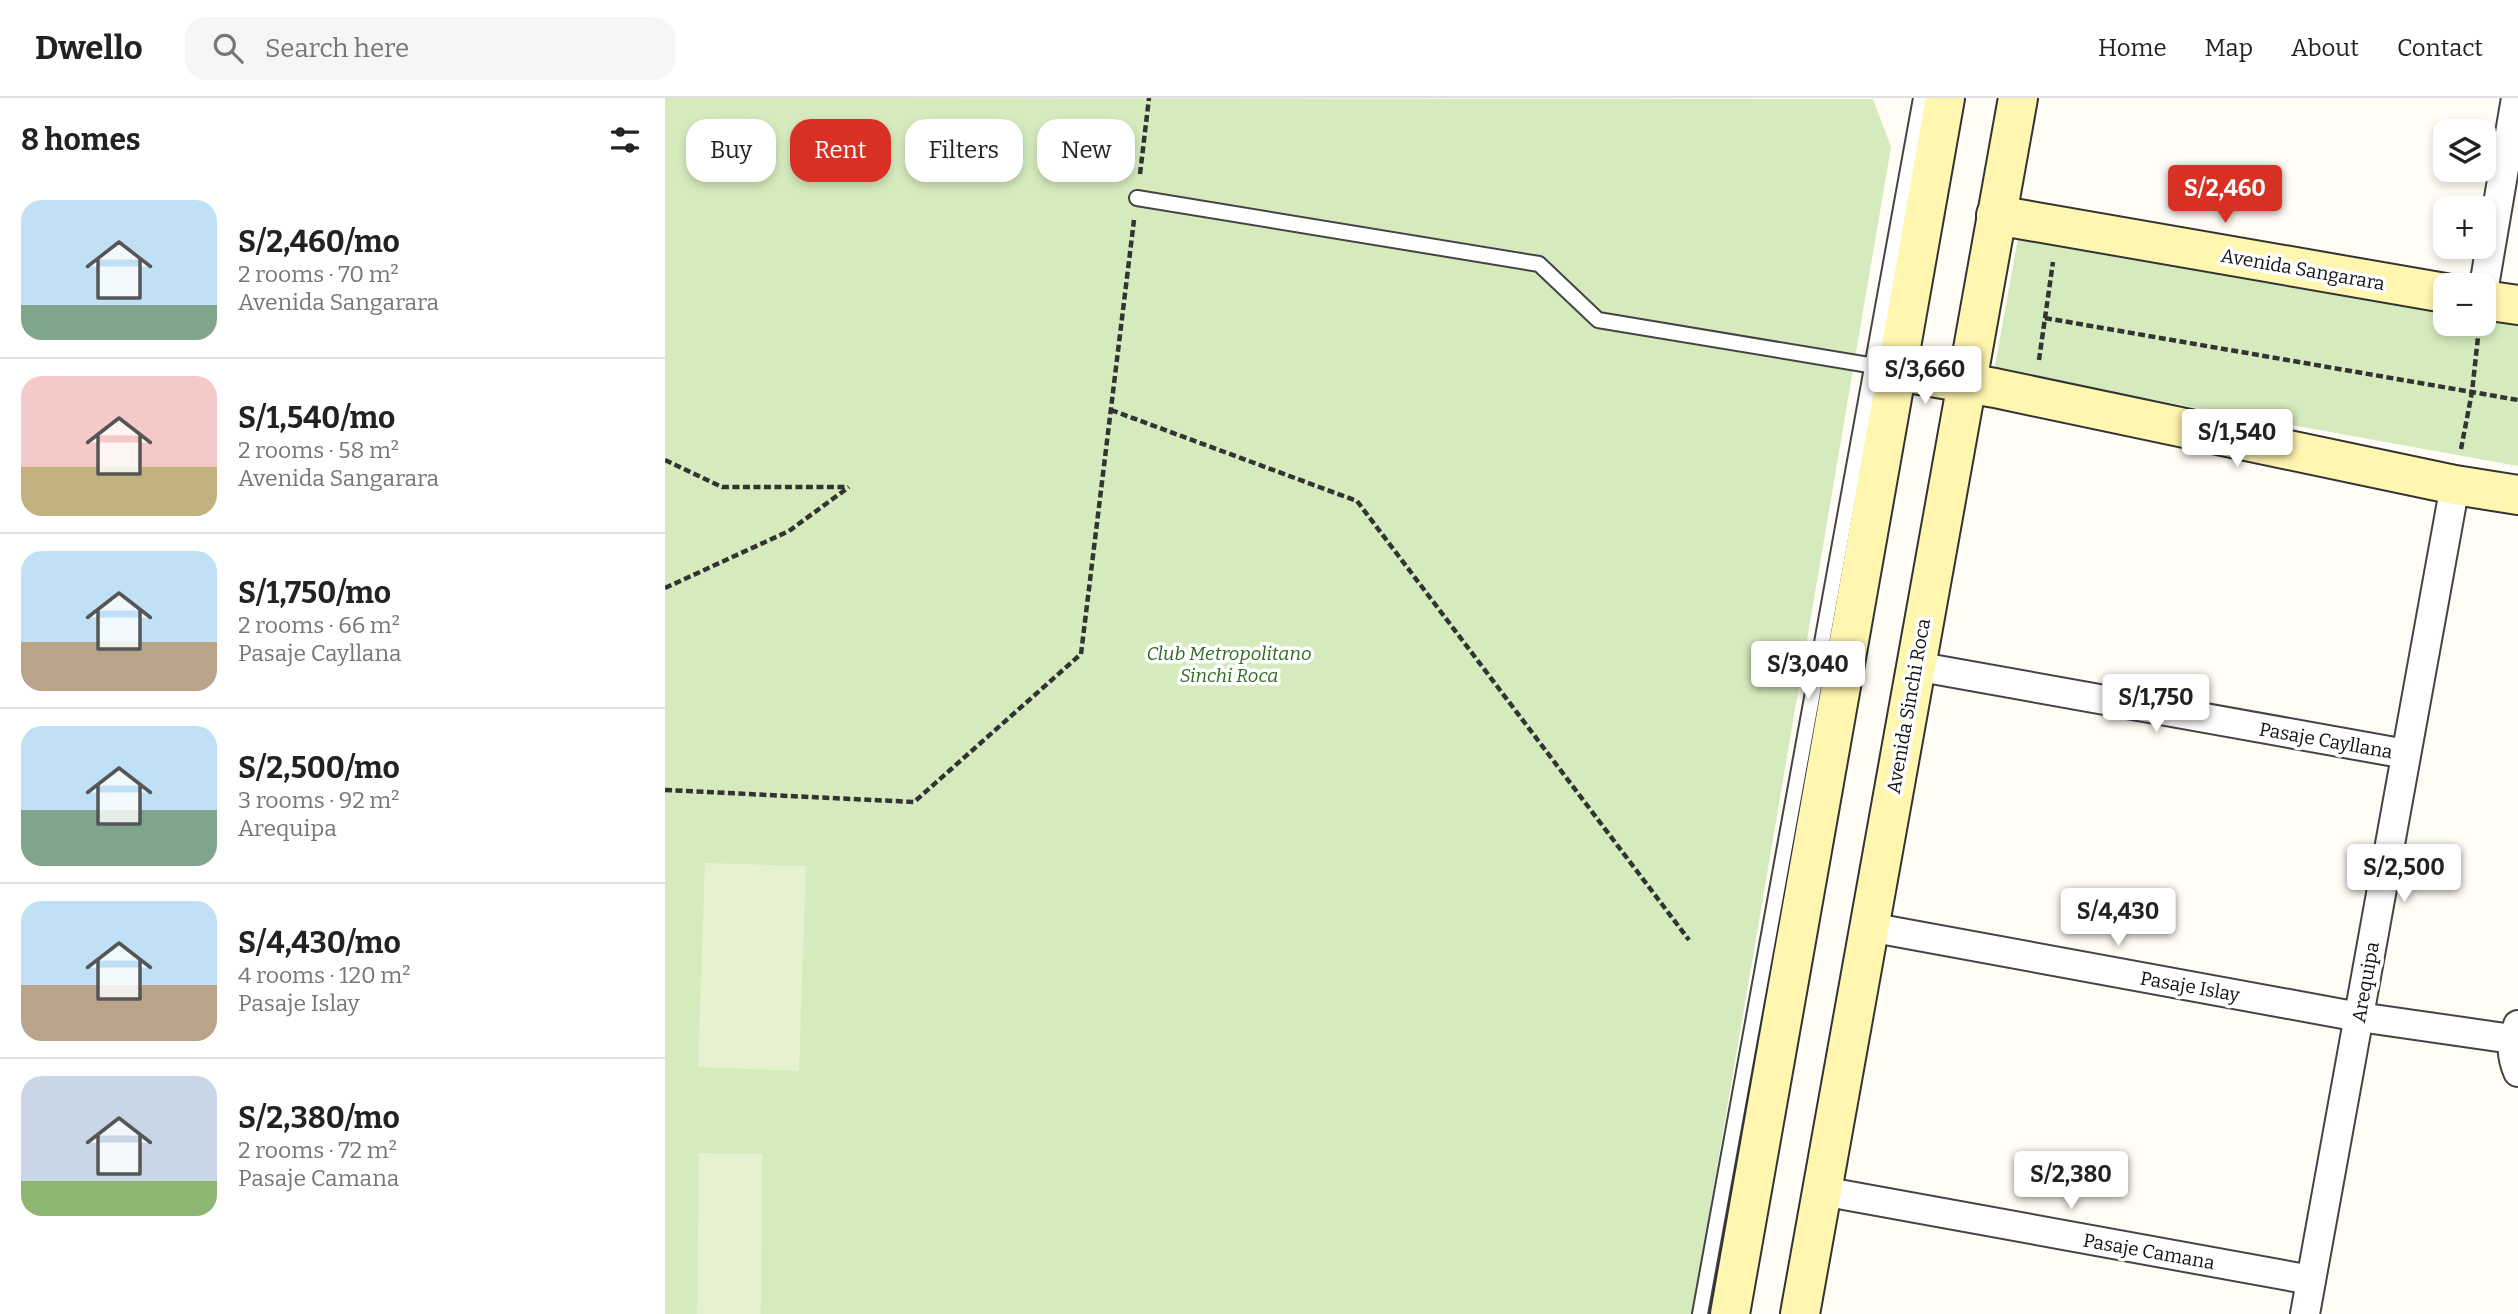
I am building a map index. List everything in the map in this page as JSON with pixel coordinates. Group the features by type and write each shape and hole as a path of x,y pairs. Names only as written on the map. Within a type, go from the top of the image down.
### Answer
{"main road":[{"path":"1730,1314 1761,1059 1885,368 1945,98"},
{"name":"Avenida Sinchi Roca","path":"1800,1314 2018,98"},
{"name":"Avenida Sangarara","path":"1996,215 2433,291"},
{"path":"2496,302 2518,306"},
{"path":"1885,368 2033,396 2455,485 2518,495"}],"street":[{"path":"2486,273 2517,98"},
{"name":"Arequipa","path":"2305,1314 2455,485"},
{"name":"Pasaje Cayllana","path":"1915,666 2406,754"},
{"name":"Pasaje Islay","path":"1869,927 2359,1017 2515,1032 2512,1056 2518,1072"},
{"name":"Pasaje Camana","path":"1822,1191 2311,1280"}],"lane":[{"path":"1137,198 1539,264 1598,320 1885,368 1921,98"},
{"path":"1700,1314 1761,1059"}],"path":[{"path":"665,790 913,802 1081,653 1149,98"},
{"path":"2033,396 2058,226"},
{"path":"2045,318 2518,400"},
{"path":"2455,485 2472,392 2478,336"},
{"path":"1111,410 1357,502 1689,940"},
{"path":"665,460 722,487 849,487 789,531 665,588"}],"green space":[{"name":"Club Metropolitano Sinchi Roca","path":"665,98 1873,99 1891,147 1692,1314 665,1314"},
{"path":"2020,227 2433,303 2433,336 2496,336 2496,314 2518,318 2518,466 1994,371"},
{"path":"705,863 806,866 799,1071 698,1067"},
{"path":"699,1153 762,1154 761,1314 697,1314"}]}
